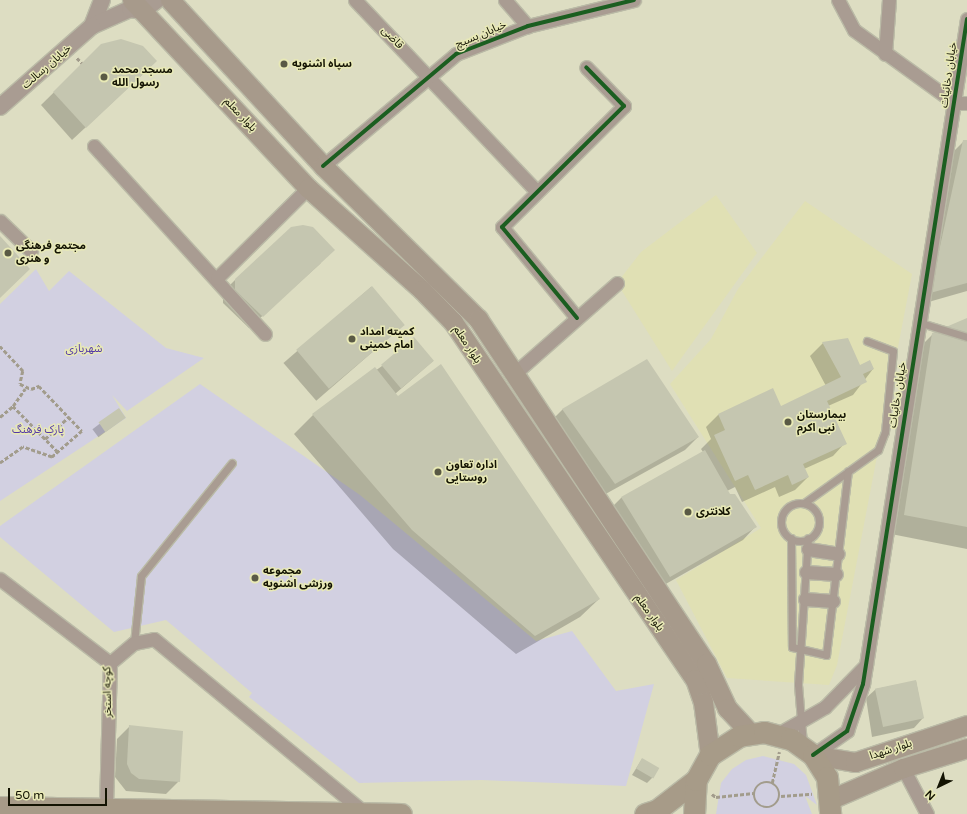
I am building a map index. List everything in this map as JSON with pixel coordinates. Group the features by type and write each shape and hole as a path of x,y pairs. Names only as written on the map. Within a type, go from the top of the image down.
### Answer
{"main road":[{"name":"بلوار معلم","path":"170,0 323,166 478,319 706,663 727,708 750,733"},
{"name":"بلوار معلم","path":"144,4 308,188 422,290 453,322 695,679 703,702 710,755"},
{"name":"بلوار شهدا","path":"808,750 855,762 967,725"},
{"path":"645,814 657,810 696,780 710,755 729,740 750,733 778,734 808,750 831,801"},
{"name":"بلوار شهدا","path":"831,801 902,768 967,748"},
{"path":"694,814 696,780"},
{"path":"0,807 401,814"}],"street":[{"path":"92,26 102,0"},
{"name":"قاضی","path":"355,0 429,76 535,190"},
{"path":"505,0 528,26"},
{"name":"خیابان بسبچ","path":"323,166 456,54 528,26 634,0"},
{"path":"838,0 854,30 885,54 961,103"},
{"path":"885,54 889,0"},
{"path":"92,26 144,4"},
{"name":"خیابان دخانیات","path":"808,750 847,731 866,665 918,322 961,103 967,19"},
{"name":"خیابان رسالت","path":"0,107 92,26"},
{"path":"577,318 502,227 535,190 624,106 586,68"},
{"path":"94,146 217,278 265,334"},
{"path":"217,278 308,188"},
{"path":"0,221 31,251"},
{"path":"515,373 617,283"},
{"path":"808,544 838,554"},
{"path":"806,572 836,574"},
{"name":"کوچه استخر","path":"0,579 110,663 106,810"},
{"path":"805,599 833,601"},
{"path":"110,663 134,644 154,639 365,813"},
{"path":"778,734 825,707 866,665"},
{"path":"902,768 926,814"}],"lane":[{"path":"918,322 967,337"},
{"path":"848,470 826,655 792,647 791,538 781,524 783,512 792,504 804,503 848,470 878,450 885,432 892,351 867,341"},
{"path":"134,644 141,576 232,463"},
{"path":"804,503 815,511 818,523 808,544 802,649 798,684 808,750"},
{"path":"791,538 808,544"}],"path":[{"path":"0,346 22,371 20,380 25,388"},
{"path":"0,417 13,406 25,388 39,386 82,431 52,457 23,447 0,463"},
{"path":"13,406 58,452"},
{"path":"45,439 69,418"},
{"path":"772,783 779,758 778,734"},
{"path":"696,780 716,797 754,793"},
{"path":"754,793 760,784 772,783"},
{"path":"772,783 781,796 831,801"},
{"path":"754,793 758,805 766,809 778,804 781,796"},
{"path":"765,814 766,809"}],"shaded area":[{"path":"716,195 757,253 672,371 617,283 641,252"},
{"name":"بیمارستان نبی اکرم","path":"805,201 912,274 837,665 829,685 727,678 676,580 761,528 670,384 711,339 738,289"}],"green space":[{"name":"شهربازی","path":"36,269 49,291 69,271 166,348 204,358 127,411 112,395 126,418 0,501 0,304"},
{"name":"مجموعه ورزشی اشنویه","path":"200,384 360,495 536,641 572,631 616,691 654,684 626,786 482,780 359,783 249,697 252,693 166,620 114,632 0,537 0,526"},
{"path":"763,756 794,764 806,775 817,805 805,796 812,814 716,814 721,783 732,769 746,760"}],"building":[{"name":"مسجد محمد رسول الله","path":"121,39 143,46 157,61 86,128 53,92 101,44"},
{"path":"963,140 967,140 967,283 930,293"},
{"path":"303,225 313,227 335,250 263,317 235,290 235,279 291,227"},
{"name":"مجتمع فرهنگی و هنری","path":"0,236 30,269 0,298"},
{"name":"کمیته امداد امام خمینی","path":"372,286 405,325 329,389 296,350"},
{"path":"967,318 967,527 904,515 932,333"},
{"path":"414,337 434,361 401,388 381,365"},
{"path":"848,338 860,365 870,360 874,369 863,374 867,382 827,401 847,444 803,464 809,477 792,485 788,475 755,490 748,475 735,481 714,435 725,430 718,414 773,388 781,406 841,377 822,342"},
{"path":"647,359 699,437 615,484 562,409"},
{"name":"اداره تعاون روستایی","path":"441,364 600,599 535,636 412,530 312,414 375,367 398,396"},
{"path":"119,408 126,418 105,432 99,422"},
{"name":"کلانتری","path":"705,450 730,494 735,494 757,527 670,577 621,497"},
{"path":"916,680 924,718 883,727 875,689"},
{"path":"129,725 183,731 180,782 139,779 131,773 127,764"},
{"path":"642,758 659,768 653,778 636,768"}],"cycle path":[{"path":"323,166 456,54 528,26 634,0"},
{"path":"813,755 847,731 863,684 967,19"},
{"path":"577,318 502,227 624,106 586,67"}],"place":[{"name":"سپاه اشنویه","path":"284,64"},
{"name":"مسجد محمد رسول الله","path":"104,77"},
{"name":"مجتمع فرهنگی و هنری","path":"8,253"},
{"name":"کمیته امداد امام خمینی","path":"352,339"},
{"name":"بیمارستان نبی اکرم","path":"788,422"},
{"name":"اداره تعاون روستایی","path":"438,472"},
{"name":"کلانتری","path":"688,512"},
{"name":"مجموعه ورزشی اشنویه","path":"255,578"}],"park label":[{"name":"پارک فرهنگ","path":"38,430"}]}
